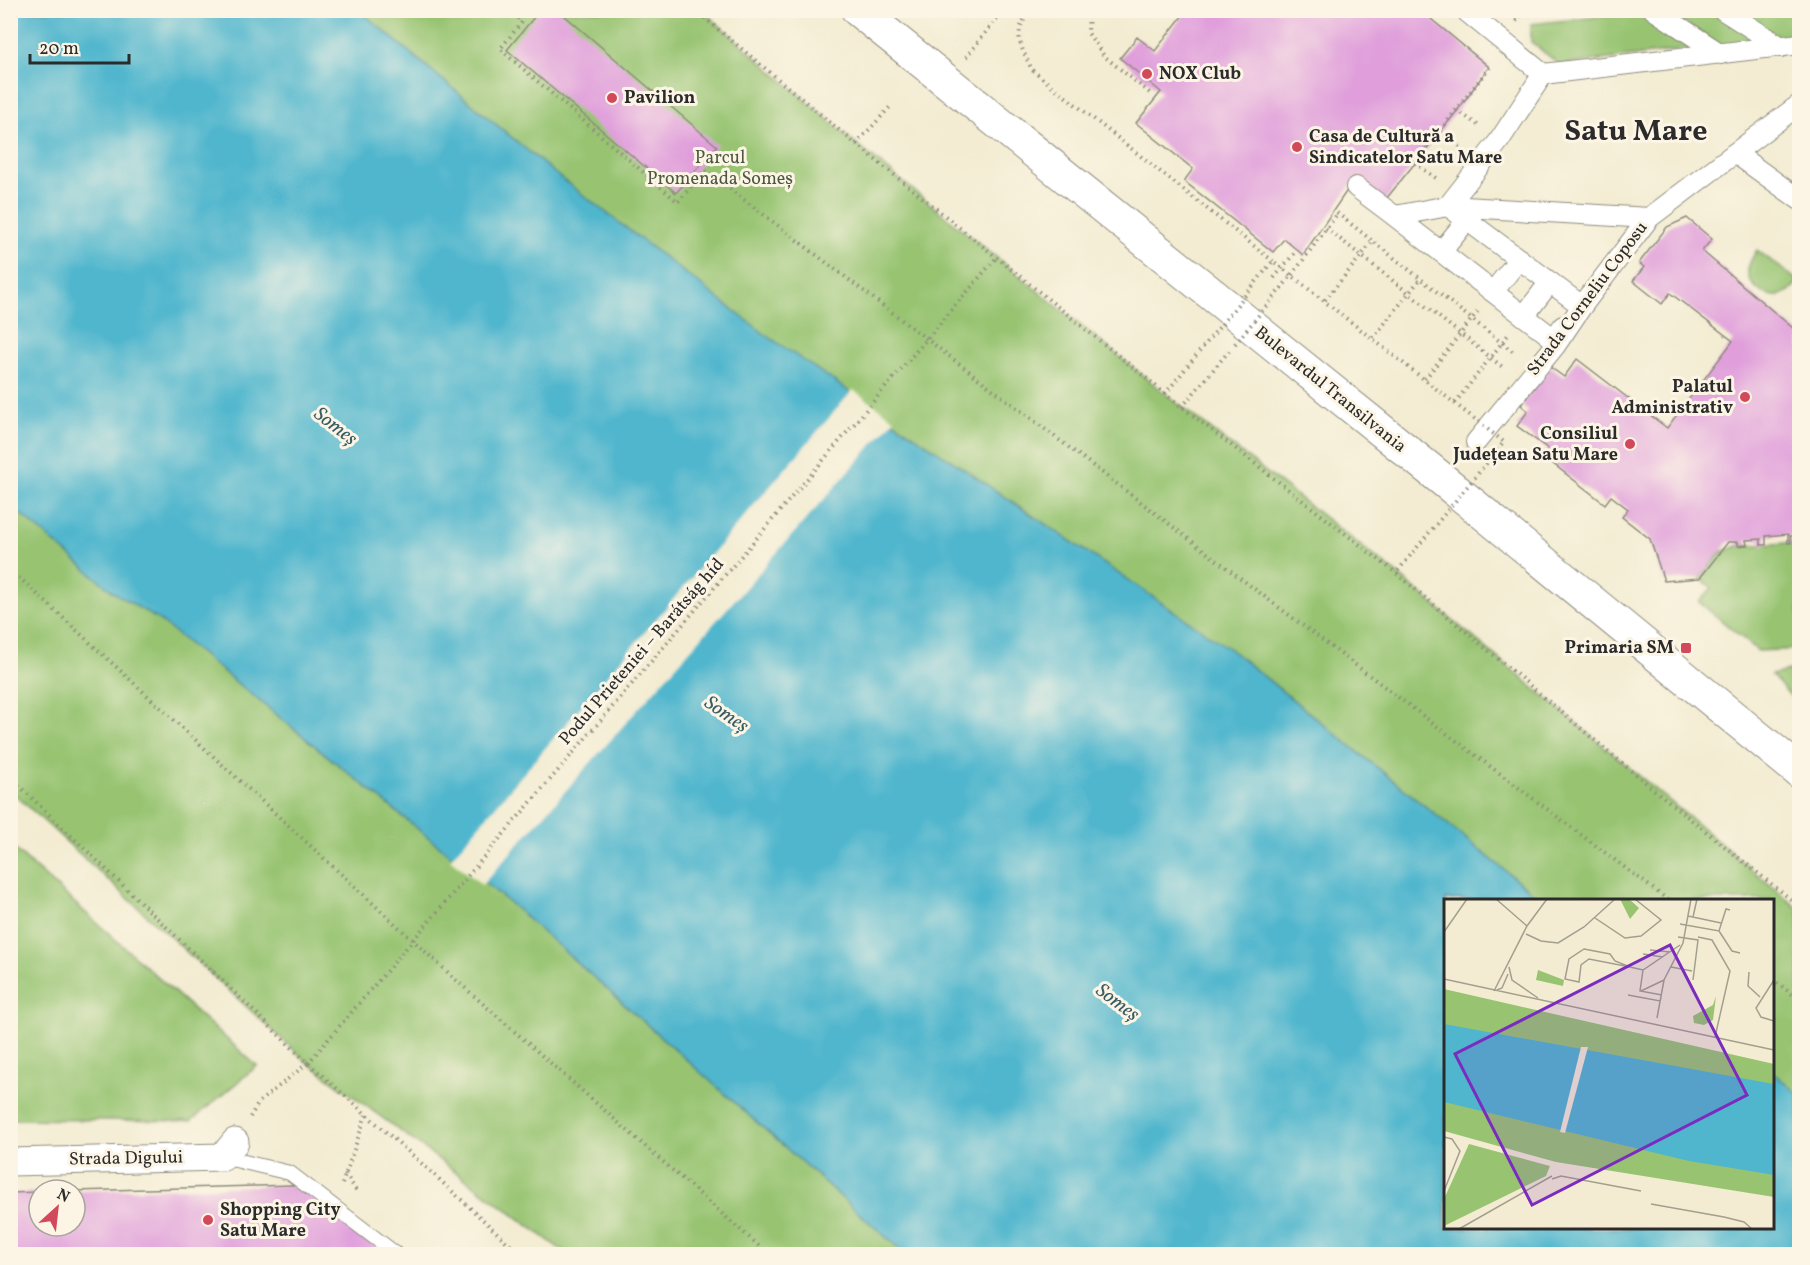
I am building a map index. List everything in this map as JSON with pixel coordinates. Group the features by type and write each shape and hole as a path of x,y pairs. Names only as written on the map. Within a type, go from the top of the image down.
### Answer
{"street":[{"name":"Bulevardul Transilvania","path":"858,10 1797,765"},
{"path":"1654,10 1721,54"},
{"path":"1724,10 1790,45"},
{"path":"1467,11 1543,74 1790,45"},
{"path":"1448,206 1499,141 1543,74"},
{"name":"Strada Corneliu Coposu","path":"1476,442 1555,346 1581,305 1649,218 1800,104"},
{"path":"1735,153 1800,200"},
{"path":"1356,187 1554,339 1581,305 1448,206"},
{"path":"1395,216 1448,206 1649,218"},
{"path":"1441,252 1467,220"},
{"path":"1493,292 1519,259"},
{"path":"1524,316 1550,282"},
{"name":"Strada Digului","path":"10,1162 229,1149"}],"lane":[{"path":"229,1149 290,1173 396,1254"}],"path":[{"path":"509,10 522,21 500,49 678,202 705,170 1282,610 1667,899"},
{"path":"695,10 856,144 1165,394 1396,573 1647,784 1800,907"},
{"path":"946,82 1004,10"},
{"path":"1031,10 1023,20 1018,41 1032,70 1504,442 1396,573"},
{"path":"1089,10 1088,33 1104,56 1151,94"},
{"path":"1415,163 1483,75"},
{"path":"856,144 891,106"},
{"path":"1182,407 1292,275 1356,187"},
{"path":"1337,213 1517,355"},
{"path":"1325,300 1395,216"},
{"path":"1326,228 1506,370"},
{"path":"1274,278 1297,250"},
{"path":"1373,338 1441,252"},
{"name":"Podul Prieteniei – Barátság híd","path":"259,1102 308,1063 996,258"},
{"path":"1165,394 1273,261"},
{"path":"1425,379 1493,292"},
{"path":"1455,403 1524,316"},
{"path":"10,569 456,980 768,1254"},
{"path":"10,777 308,1063 520,1254"},
{"path":"1774,980 1800,999"},
{"path":"345,1174 366,1115"},
{"path":"334,1215 336,1208"}],"green space":[{"name":"Parcul Promenada Someș","path":"10,11 703,11 856,144 1182,407 1396,573 1799,909 1799,1254 567,1254 308,1063 11,791"},
{"path":"1667,11 1712,11 1762,42 1722,47"},
{"path":"1737,11 1799,11 1799,36 1782,39"},
{"path":"1645,12 1700,48 1560,65 1531,42 1531,24"},
{"path":"1757,250 1798,281 1790,290 1780,295 1770,295 1759,290 1750,281 1749,266"},
{"path":"1799,544 1799,649 1758,651 1699,602 1712,588 1700,578 1721,552 1738,546"},
{"path":"1800,669 1799,705 1771,675"},
{"path":"10,846 257,1066 191,1121 11,1119"}],"water":[{"name":"Someș","path":"10,11 360,11 557,175 766,335 1230,649 1541,899 1444,899 1444,1229 1774,1229 1774,1074 1799,1094 1799,1254 905,1254 511,904 159,620 113,592 11,506"}],"pier":[{"path":"853,390 895,419 482,885 450,859"}],"building":[{"name":"Pavilion","path":"540,10 558,10 717,146 676,193 507,50"},
{"name":"Casa de Cultură a Sindicatelor Satu Mare","path":"1187,10 1420,10 1489,67 1457,111 1382,204 1352,183 1303,255 1284,239 1273,252 1184,181 1193,169 1136,123 1161,92 1120,58 1137,37 1155,51"},
{"name":"Palatul Administrativ","path":"1687,218 1712,239 1702,251 1800,334 1800,536 1790,536 1791,543 1788,543 1788,534 1766,536 1766,545 1761,545 1761,539 1746,540 1747,545 1738,546 1738,542 1728,542 1700,578 1664,581 1650,539 1622,517 1628,509 1611,496 1605,504 1543,456 1548,449 1517,426 1528,411 1521,405 1550,367 1564,377 1577,359 1667,428 1733,341 1670,293 1662,304 1633,281 1644,267 1639,263 1667,227"},
{"name":"Shopping City Satu Mare","path":"295,1185 385,1254 10,1254 10,1193 27,1192 27,1238 87,1238 87,1191"}],"place":[{"name":"NOX Club","path":"1147,74"},
{"name":"Pavilion","path":"612,98"},
{"name":"Casa de Cultură a Sindicatelor Satu Mare","path":"1297,147"},
{"name":"Palatul Administrativ","path":"1745,397"},
{"name":"Consiliul Județean Satu Mare","path":"1630,444"},
{"name":"Primaria SM","path":"1686,648"},
{"name":"Shopping City Satu Mare","path":"208,1220"}],"district":[{"name":"Satu Mare","path":"1636,132"}]}
